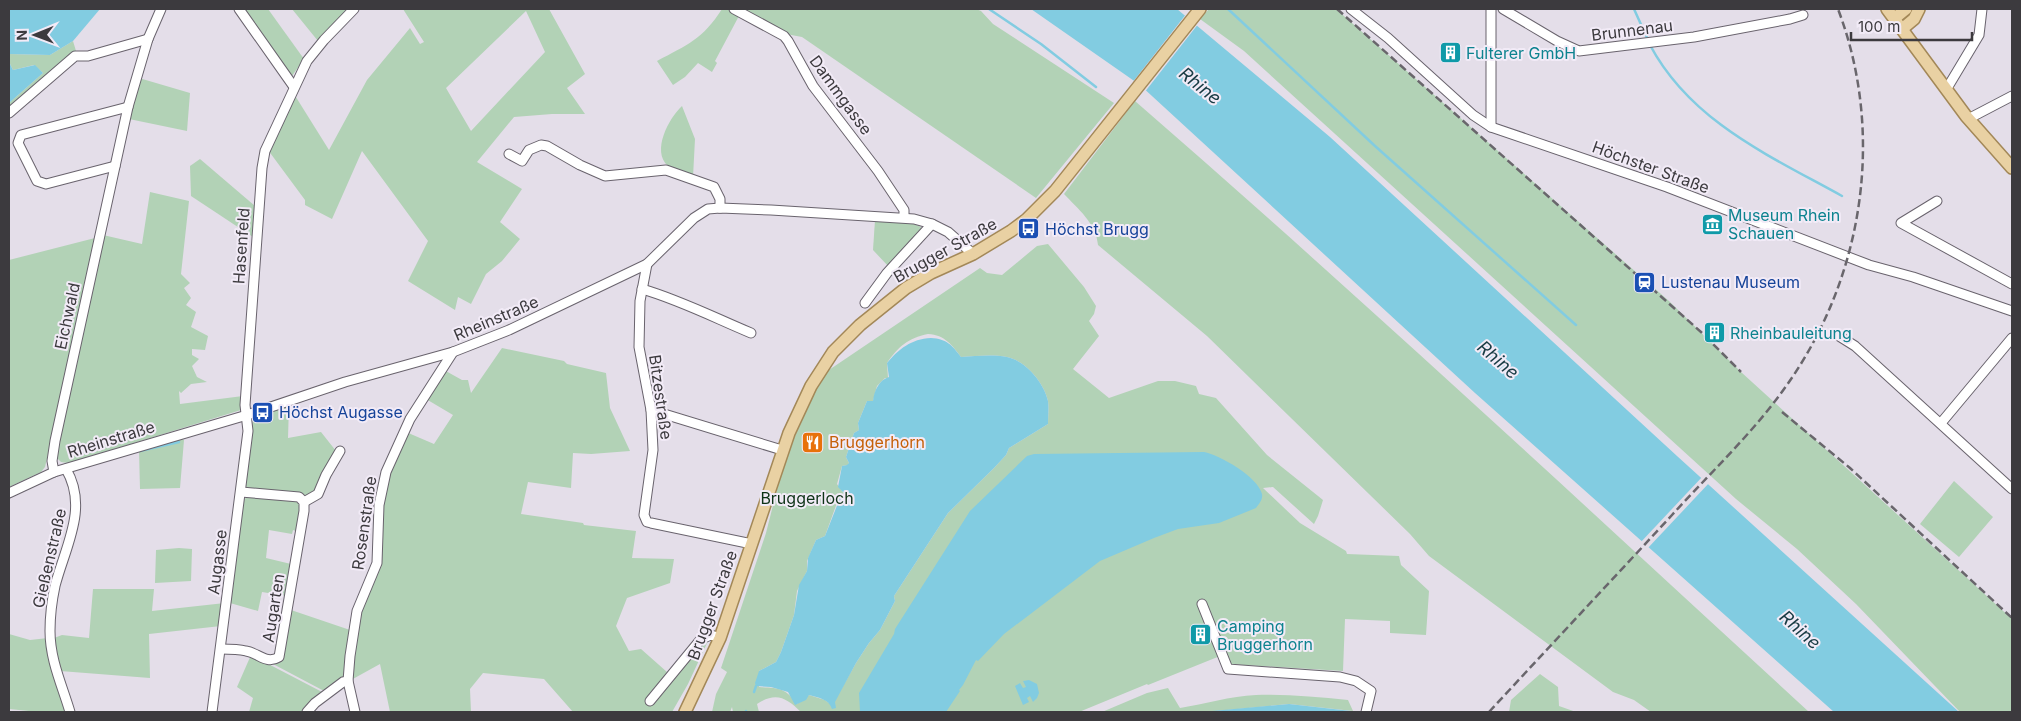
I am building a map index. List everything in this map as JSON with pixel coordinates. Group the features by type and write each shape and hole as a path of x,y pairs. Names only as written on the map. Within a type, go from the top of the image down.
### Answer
{"main road":[{"name":"Brugger Straße","path":"684,712 720,638 782,450 798,410 833,352 844,339 906,288 931,273 973,254 1011,231 1046,201 1200,9"},
{"path":"1888,9 1946,90 2012,168"},
{"path":"1895,18 1906,9"},
{"path":"1902,29 1914,19 1919,9"}],"street":[{"name":"Eichwald","path":"54,472 52,461 55,441 128,107 148,39 161,9"},
{"path":"239,9 294,87"},
{"name":"Hasenfeld","path":"246,415 245,405 262,168 265,151 307,61 354,9"},
{"name":"Dammgasse","path":"734,9 784,36 813,86 878,171 904,210 904,218"},
{"name":"Höchster Straße","path":"1351,9 1388,38 1473,114 1491,126 1646,180 1869,265 1913,277 2012,311"},
{"path":"1490,9 1491,126"},
{"name":"Brunnenau","path":"1503,9 1573,49 1589,50 1657,42 1790,19 1803,15"},
{"path":"1946,90 1979,35 1982,9"},
{"path":"9,113 76,56 88,56 148,39"},
{"path":"1968,118 2012,96"},
{"path":"115,166 46,184 37,181 18,143 21,135 128,107"},
{"path":"509,154 522,162 529,150 540,145 547,146 580,165 605,176 658,169 674,172 714,187 720,200 720,208"},
{"path":"1937,201 1901,223 2012,284"},
{"name":"Rheinstraße","path":"9,493 54,472 246,415 345,382 453,352 509,330 646,264 694,218 708,210 720,208 904,218 932,224 948,232 973,254"},
{"path":"865,303 886,273 932,224"},
{"name":"Bitzestraße","path":"646,264 639,322 639,347 651,410 653,462 644,515 647,522 752,544"},
{"path":"642,288 673,298 698,312 751,333"},
{"path":"1839,336 1855,346 2012,489"},
{"path":"1941,423 2012,338"},
{"name":"Rosenstraße","path":"355,712 348,682 350,656 357,611 377,563 379,504 386,472 410,419 453,352"},
{"path":"651,410 782,450"},
{"name":"Augasse","path":"212,712 248,431 246,415"},
{"path":"241,492 299,497 304,502 318,494 340,451"},
{"name":"Gießenstraße","path":"66,469 76,494 77,507 72,532 53,594 50,631 55,669 70,712"},
{"name":"Augarten","path":"221,649 245,651 270,660 279,657 304,502"},
{"path":"1202,604 1228,669 1356,681 1371,691 1366,712"},
{"path":"650,701 701,639 712,635 720,638"},
{"path":"307,712 315,703 342,682 348,682"}],"green space":[{"path":"242,9 268,9 304,59 292,76"},
{"path":"292,9 351,9 318,41"},
{"path":"403,9 549,9 585,74 567,88 585,114 514,117 477,162 522,189 500,222 520,239 502,261 486,274 471,304 458,297 455,310 408,281 428,241 362,151 332,219 305,205 305,200 268,150 294,94 329,150 367,80 410,28 420,44 424,42","holes":["526,11 545,52 471,131 446,88"]},
{"path":"722,9 976,9 981,11 993,24 1114,103 1036,198 802,37 786,34 740,14 715,61 717,63 712,72 698,63 685,77 673,85 657,61 694,40 708,28"},
{"path":"1209,9 1336,9 1669,301 1741,372 2012,619 2012,712 1960,712 1856,604 1797,549 1736,499 1244,51 1200,19"},
{"path":"73,41 76,51 51,75 35,97 23,97 9,110 9,103 43,73 34,65 13,70 9,62 9,54 50,55"},
{"path":"139,78 190,93 187,131 129,119"},
{"path":"1135,101 1390,328 1809,712 1651,712 1634,700 1613,692 1429,556 1410,534 1207,336 1098,245 1097,237 1090,223 1064,194"},
{"path":"682,106 695,139 693,177 670,168 663,160 661,152 667,126"},
{"path":"200,159 255,206 253,237 191,196 190,166"},
{"path":"150,192 189,201 181,274 190,283 184,288 191,298 186,305 196,312 191,327 208,336 205,350 192,349 192,355 199,359 192,366 197,377 207,382 191,384 181,393 179,391 180,404 243,396 241,410 79,460 68,463 61,462 57,458 56,452 103,235 142,244"},
{"path":"875,220 911,223 921,227 921,230 889,267 873,250"},
{"path":"95,238 81,311 45,467 41,472 9,487 9,260"},
{"name":"Bruggerloch","path":"1048,244 1084,287 1096,306 1094,314 1089,321 1099,336 1073,369 1109,398 1158,381 1175,381 1196,386 1199,394 1216,398 1267,455 1323,500 1314,524 1273,487 1263,488 1300,523 1346,551 1347,554 1399,556 1401,565 1429,591 1426,635 1390,633 1390,621 1345,619 1343,671 1229,664 1225,654 1079,712 801,712 786,700 776,697 757,704 759,712 733,712 732,707 730,712 712,712 716,694 727,672 721,668 766,533 785,458 823,374 980,268 987,273 1002,275 1037,246","holes":["928,334 948,341 961,357 1001,356 1021,363 1043,387 1048,401 1048,424 1009,448 1006,455 994,468 948,513 894,596 895,601 880,630 856,663 834,702 830,704 825,700 809,695 797,704 789,695 781,690 759,687 759,671 776,662 781,652 794,615 797,591 807,571 807,561 816,540 825,536 838,500 844,498 845,495 837,484 842,466 849,463 846,457 854,433 859,430 858,423 867,401 873,401 877,386 885,378 888,378 887,363 895,352 915,338"]},
{"path":"502,348 564,361 567,364 606,373 610,408 630,451 591,454 573,453 571,488 528,482 521,514 583,523 584,525 636,531 632,558 674,559 670,583 627,598 616,626 629,651 641,649 667,672 647,702 650,706 685,661 706,640 708,641 688,684 672,712 573,712 544,679 483,673 470,689 471,712 390,712 380,664 351,680 357,626 361,609 378,570 382,551 382,508 393,461 406,432 434,444 453,415 426,399 444,370 462,380 468,380 471,393"},
{"path":"289,405 288,438 321,432 336,451 313,494 306,495 248,489 245,485 245,478 253,419 272,412 271,410"},
{"path":"181,438 184,440 180,488 140,489 139,450"},
{"path":"1954,481 1993,517 1959,557 1920,524"},
{"path":"248,497 297,501 301,505 298,532 293,530 292,534 269,530 266,558 291,564 287,596 262,592 258,611 230,603 242,503"},
{"path":"192,549 191,581 155,583 156,550"},
{"path":"93,589 154,589 152,611 225,603 221,626 149,634 150,678 60,671 54,638 62,635 89,638"},
{"path":"291,610 350,630 345,675 343,679 326,692 273,664 282,658 285,652"},
{"path":"9,634 30,640 48,638 67,712 9,709"},
{"path":"251,655 324,693 304,712 249,712 253,698 237,687"},
{"path":"1540,674 1558,687 1559,706 1576,712 1509,712 1511,700"},
{"path":"1168,688 1180,708 1237,697 1279,695 1348,700 1353,711 1289,704 1206,712 1102,712 1147,693"}],"water":[{"path":"9,9 100,9 73,41 50,55 9,54"},
{"name":"Rhine","path":"1031,9 1177,9 1330,137 1959,712 1834,712 1475,393 1140,85"},
{"path":"9,62 13,70 35,65 43,73 9,103"},
{"path":"931,338 949,343 961,357 1001,356 1021,363 1043,387 1048,401 1048,424 1009,448 1006,455 994,468 948,513 894,596 895,601 880,630 856,663 835,702 836,708 832,709 826,701 809,695 806,700 795,705 788,692 771,687 756,686 755,683 759,671 776,662 781,652 794,615 799,585 807,571 808,558 816,540 825,536 840,498 844,497 845,494 838,487 842,466 849,463 846,457 854,433 859,430 858,423 867,401 873,401 878,386 885,378 889,377 887,363 896,353 917,340"},
{"path":"1204,452 1228,462 1254,481 1262,494 1256,508 1219,523 1178,529 1100,561 1004,634 978,661 976,660 960,691 946,712 860,712 859,693 894,634 895,629 970,511 1027,456 1034,454"},
{"path":"1029,680 1037,684 1039,693 1033,702 1030,696 1027,698 1029,702 1023,705 1015,686 1020,683 1023,688 1026,687 1023,681"},
{"path":"1289,704 1360,712 1206,712 1212,711"}],"pier":[{"path":"1187,13 1199,23 1144,93 1132,83"},
{"path":"1703,476 1710,482 1647,549 1640,543"}],"waterway":[{"path":"989,9 1041,44 1096,87"},
{"path":"1228,9 1375,146 1576,325"},
{"path":"1634,9 1648,40"},
{"path":"1650,45 1667,72 1687,95 1710,116 1760,151 1842,196"},
{"path":"140,451 179,442"},
{"path":"754,692 756,686"}],"railway":[{"path":"1337,9 1701,332 1741,372"},
{"path":"1489,712 1748,434 1789,382 1815,340 1835,296 1850,249 1859,202 1863,153 1861,104 1852,56 1838,9"},
{"path":"1782,412 1850,468 2012,618"}],"place":[{"name":"Fulterer GmbH","path":"1450,53"},
{"name":"Museum Rhein Schauen","path":"1712,224"},
{"name":"Höchst Brugg","path":"1029,229"},
{"name":"Lustenau Museum","path":"1645,282"},
{"name":"Rheinbauleitung","path":"1714,333"},
{"name":"Höchst Augasse","path":"263,412"},
{"name":"Bruggerhorn","path":"813,442"},
{"name":"Camping Bruggerhorn","path":"1201,635"}]}
